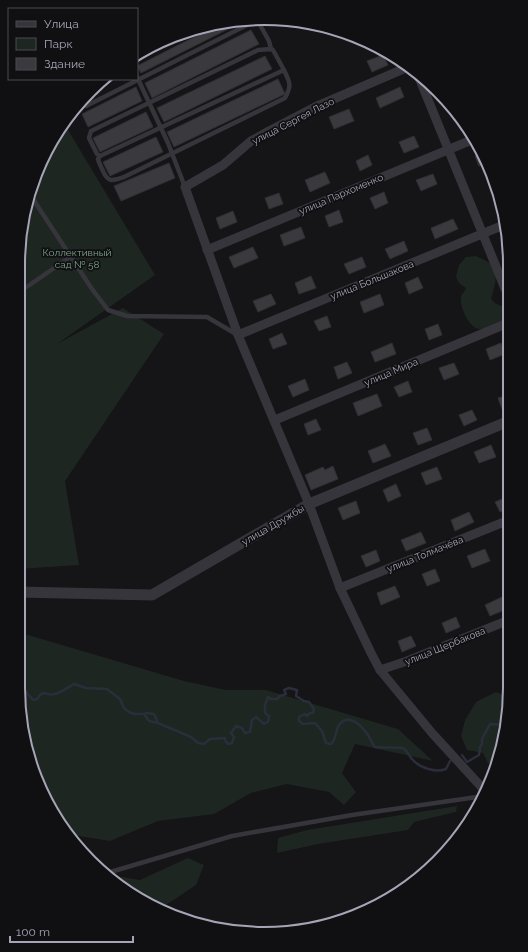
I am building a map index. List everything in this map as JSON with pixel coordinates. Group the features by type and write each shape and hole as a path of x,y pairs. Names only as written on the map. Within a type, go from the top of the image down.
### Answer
{"street":[{"name":"улица Сергея Лазо","path":"185,187 222,165 251,141 269,131 315,107 403,69"},
{"path":"421,84 503,284"},
{"name":"улица Пархоменко","path":"207,250 469,141"},
{"path":"185,187 238,335 309,504 340,588 380,670 432,733 481,787"},
{"name":"улица Большакова","path":"238,335 500,227"},
{"name":"улица Мира","path":"275,420 503,325"},
{"name":"улица Дружбы","path":"25,592 152,595 309,504 503,423"},
{"name":"улица Толмачёва","path":"340,588 503,522"},
{"name":"улица Щербакова","path":"380,670 407,661 503,622"}],"lane":[{"path":"100,156 98,159 105,177 114,181 285,98 290,89 290,83 277,57 271,49 269,41 260,25"},
{"path":"185,187 161,128 138,78 243,26"},
{"path":"100,156 97,154 89,138 91,131 258,50 271,49"},
{"path":"100,156 284,70"},
{"path":"86,106 120,90 135,80"},
{"path":"35,202 92,289 108,310 127,316 207,317 238,335"},
{"path":"25,288 70,256"},
{"path":"111,872 232,836 352,815 476,797"}],"green space":[{"name":"Коллективный сад № 58","path":"67,128 155,275 57,344 123,308 164,334 65,481 79,565 25,569 25,264 27,233 33,202 43,173 57,144"},
{"path":"476,256 491,264 494,268 496,281 491,299 496,304 503,306 503,322 494,326 483,329 475,328 468,321 463,311 461,296 466,288 459,283 456,277 459,265 466,257"},
{"path":"25,634 184,681 226,690 266,690 398,729 433,761 355,744 342,773 356,792 344,805 329,792 287,784 251,793 214,814 158,821 110,841 76,835 57,808 43,779 33,750 27,719 25,688"},
{"path":"496,692 503,695 501,719 495,750 490,764 488,763 483,753 467,750 461,736 465,720 476,702"},
{"path":"457,806 456,812 414,822 408,830 318,844 277,853 278,838 307,830"},
{"path":"188,858 204,865 196,885 165,905 144,895 119,878 122,877 140,880"}],"building":[{"path":"232,27 141,73 138,65 202,33"},
{"path":"251,30 259,44 152,98 145,83"},
{"path":"265,56 272,69 164,122 157,108"},
{"path":"381,56 384,57 388,65 372,72 367,61"},
{"path":"278,79 285,94 174,147 167,132"},
{"path":"136,87 142,101 88,127 82,114"},
{"path":"400,87 404,97 380,108 376,98"},
{"path":"349,109 354,121 334,129 329,117"},
{"path":"146,112 153,127 100,152 93,138"},
{"path":"414,136 419,147 404,153 399,142"},
{"path":"156,137 163,152 110,176 103,162"},
{"path":"368,155 372,165 360,171 356,161"},
{"path":"477,155 481,165 479,166 475,156"},
{"path":"169,163 175,178 121,201 114,186"},
{"path":"325,172 330,183 310,192 305,180"},
{"path":"433,174 437,184 421,191 416,180"},
{"path":"384,192 388,203 375,209 370,198"},
{"path":"279,193 283,204 269,209 265,198"},
{"path":"339,210 343,222 329,227 325,216"},
{"path":"233,211 237,222 220,229 216,218"},
{"path":"453,219 458,229 435,239 431,228"},
{"path":"301,227 305,238 284,246 280,235"},
{"path":"404,241 408,251 390,259 385,249"},
{"path":"253,247 258,258 234,268 229,257"},
{"path":"362,257 366,267 349,274 344,264"},
{"path":"311,276 316,288 299,294 295,283"},
{"path":"418,277 423,288 409,294 405,283"},
{"path":"271,294 276,304 258,312 253,301"},
{"path":"380,294 384,305 364,313 360,302"},
{"path":"327,316 331,327 319,331 314,321"},
{"path":"438,324 442,335 429,340 425,329"},
{"path":"282,333 287,344 273,349 269,339"},
{"path":"392,343 396,354 375,362 371,352"},
{"path":"501,343 503,355 490,360 486,349"},
{"path":"347,362 352,373 338,379 334,367"},
{"path":"454,363 459,374 444,380 439,368"},
{"path":"305,379 309,390 293,397 288,386"},
{"path":"408,381 412,392 399,397 394,387"},
{"path":"377,394 382,406 358,416 353,403"},
{"path":"503,396 503,409 502,409 498,398"},
{"path":"472,410 477,420 464,426 459,415"},
{"path":"316,419 321,430 308,435 304,424"},
{"path":"427,428 432,440 418,445 413,433"},
{"path":"385,444 391,456 373,463 368,451"},
{"path":"491,445 496,457 479,463 474,452"},
{"path":"333,466 338,479 311,490 305,475 323,467 325,470"},
{"path":"437,467 442,479 426,485 421,473"},
{"path":"396,484 401,496 388,502 383,490"},
{"path":"503,499 503,511 500,512 495,502"},
{"path":"356,501 360,513 343,520 338,508"},
{"path":"469,512 474,522 455,531 451,520"},
{"path":"421,532 426,543 406,551 401,540"},
{"path":"485,549 490,561 472,568 467,556"},
{"path":"376,550 380,561 366,567 361,556"},
{"path":"435,569 440,581 427,586 422,574"},
{"path":"395,586 400,597 381,605 377,593"},
{"path":"503,596 503,611 490,616 485,605"},
{"path":"456,617 460,627 446,633 442,623"},
{"path":"411,636 416,646 402,652 398,641"}],"waterway":[{"path":"25,691 33,700 37,699 41,694 56,694 74,684 86,688 107,689 120,699 124,708 129,712 134,714 154,714 158,723 191,737 198,743 204,744 210,739 225,738 228,744 232,743 234,737 231,733 236,726 242,728 245,733 250,732 252,720 256,717 264,724 268,722 269,716 265,713 265,705 268,697 271,699 277,699 286,694 284,690 289,688 297,690 296,696 309,702 314,709 313,713 310,713 307,716 305,714 299,717 299,721 303,724 315,723 322,731 326,743 331,744 333,742 338,727 344,720 352,720 368,734 375,747 403,748 416,763 433,770 446,769 450,761"},
{"path":"144,714 149,721 158,723"},
{"path":"462,755 467,762 479,755 482,739 490,724 500,725"}]}
